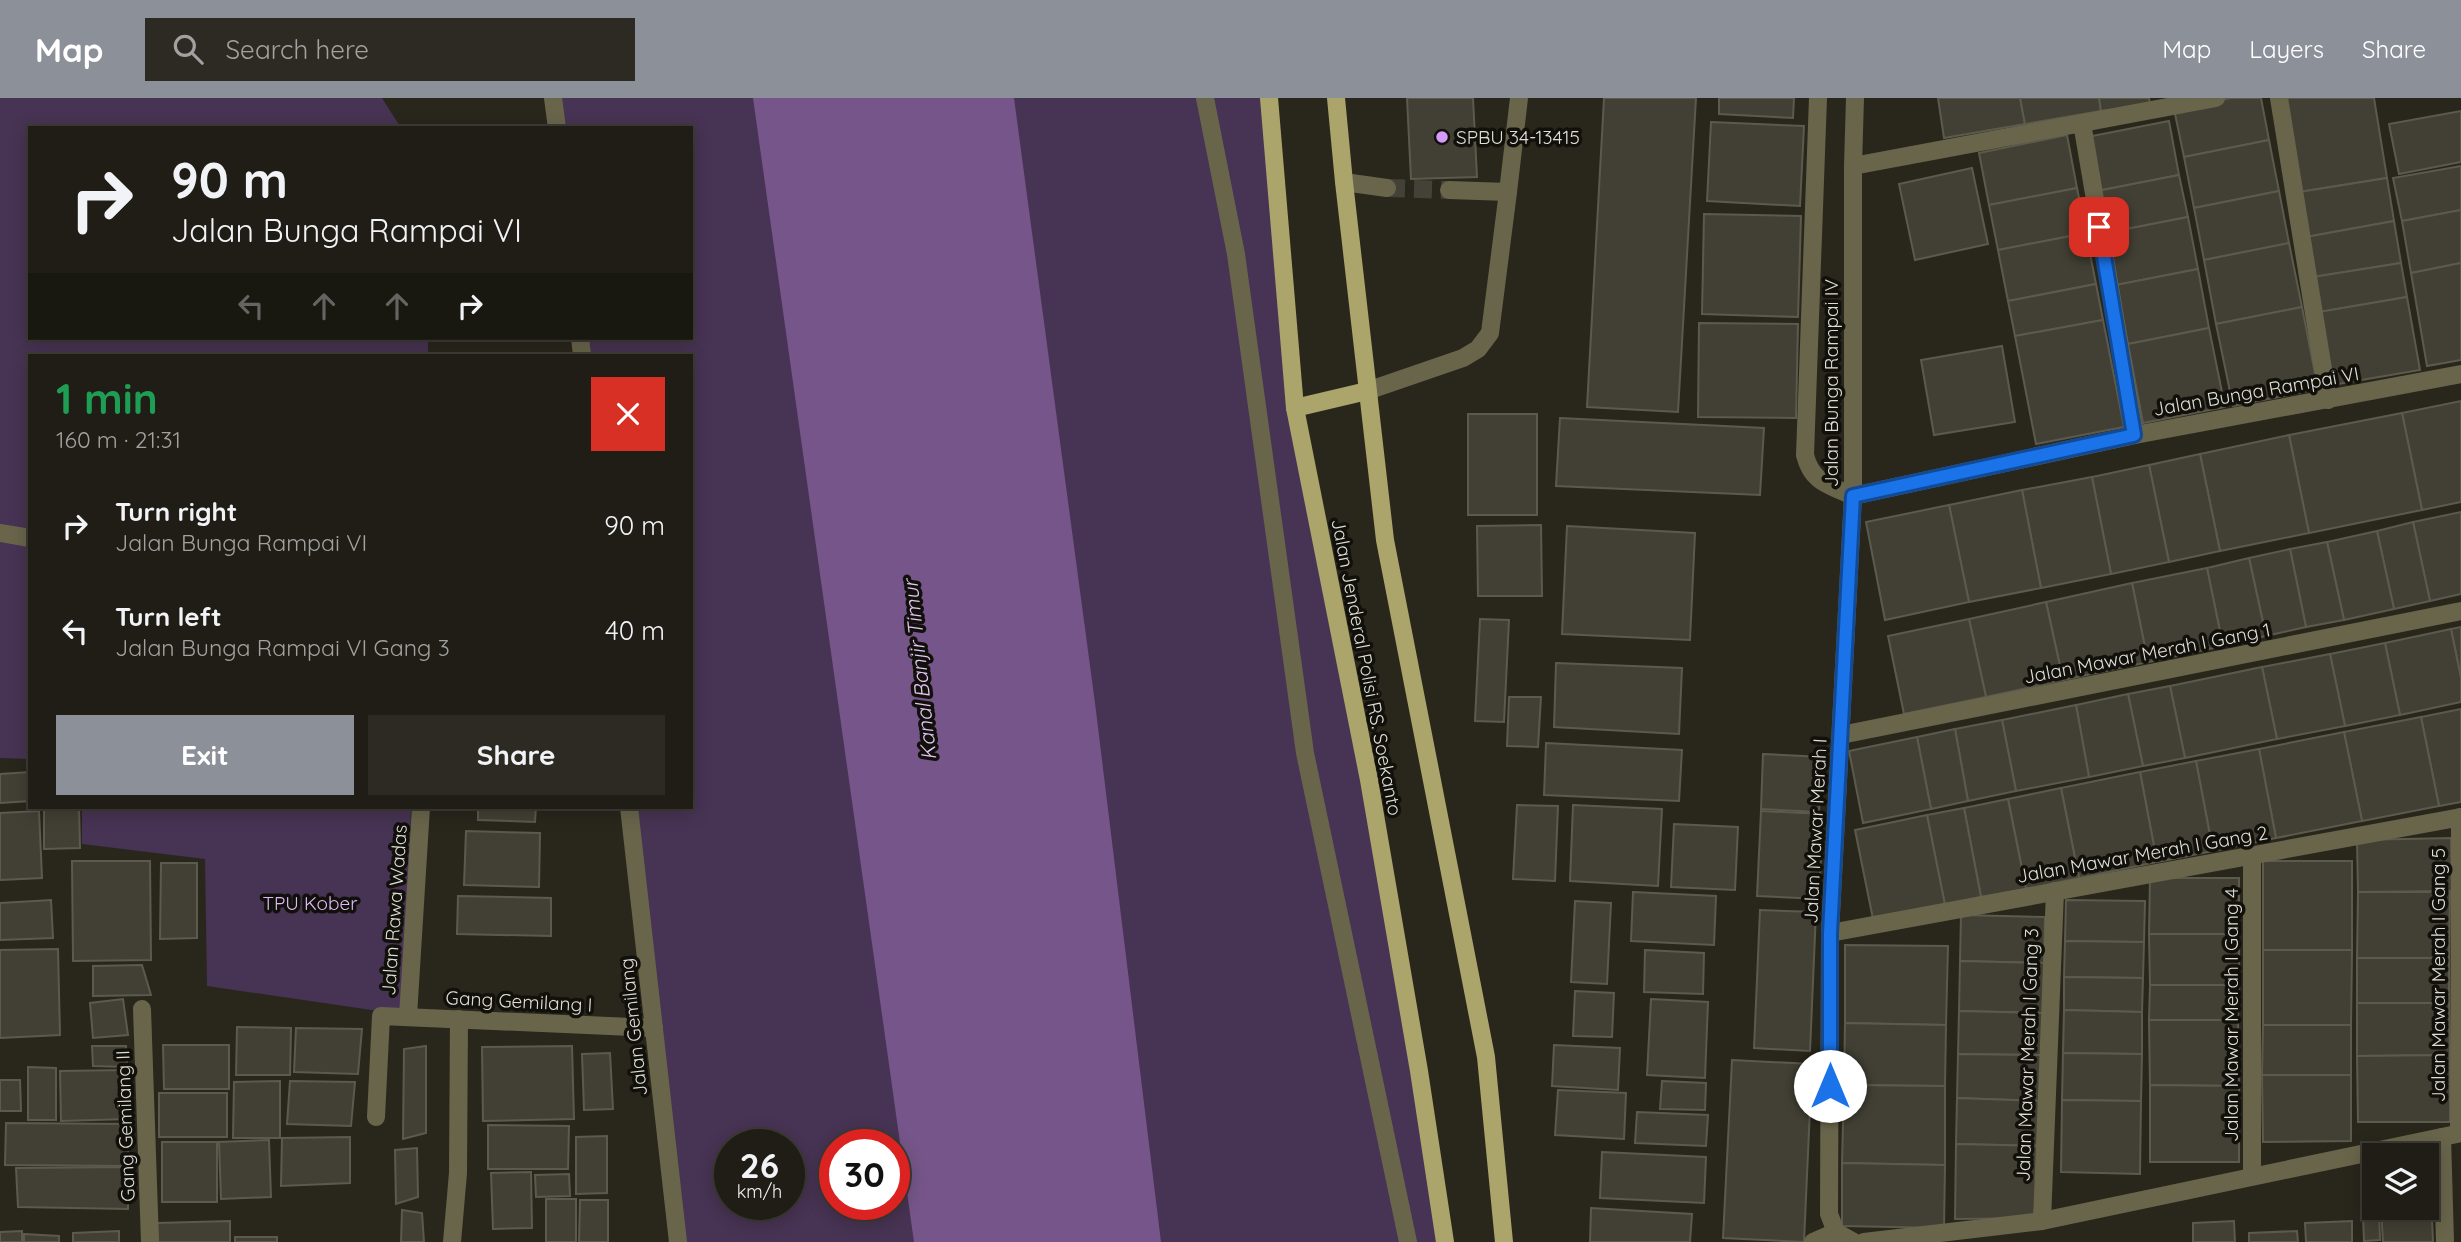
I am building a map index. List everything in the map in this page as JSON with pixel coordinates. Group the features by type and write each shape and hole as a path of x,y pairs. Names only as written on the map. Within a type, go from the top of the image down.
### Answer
{"main road":[{"name":"Jalan Jenderal Polisi RS. Soekanto","path":"1269,98 1295,408 1369,780 1417,1057 1445,1242"},
{"path":"1336,98 1385,540 1486,1057 1504,1242"},
{"path":"1295,408 1367,391"}],"street":[{"path":"553,98 557,126"},
{"path":"1205,98 1236,254 1305,753 1408,1242"},
{"path":"1367,391 1463,358 1478,349 1490,332 1519,98"},
{"name":"Jalan Bunga Rampai IV","path":"1818,98 1805,455 1809,468 1817,479 1853,496 1855,98"},
{"path":"1853,166 2216,98"},
{"path":"2278,98 2328,400"},
{"path":"2081,123 2134,435"},
{"path":"1344,182 1387,188"},
{"path":"1449,190 1508,192"},
{"name":"Jalan Bunga Rampai VI","path":"1853,496 2134,435 2461,374"},
{"name":"Jalan Mawar Merah I","path":"1836,1232 1829,1214 1830,933 1853,496"},
{"path":"0,533 28,538"},
{"name":"Jalan Mawar Merah I Gang 1","path":"1841,735 2461,611"},
{"name":"Jalan Rawa Wadas","path":"408,1016 421,809"},
{"name":"Jalan Gemilang","path":"629,809 678,1242"},
{"name":"Jalan Mawar Merah I Gang 2","path":"1830,933 2460,817"},
{"name":"Jalan Mawar Merah I Gang 5","path":"2445,1242 2454,1134 2461,966 2460,817"},
{"name":"Jalan Mawar Merah I Gang 4","path":"2252,855 2252,1176"},
{"name":"Jalan Mawar Merah I Gang 3","path":"2042,1221 2055,891"},
{"name":"Gang Gemilang II","path":"142,1009 150,1242"},
{"name":"Gang Gemilang I","path":"376,1117 382,1016 654,1028"},
{"path":"452,1242 458,1173 459,1019"},
{"path":"1864,1242 2042,1221 2454,1134"},
{"path":"1813,1242 1836,1232 1853,1242"}],"green space":[{"path":"0,98 382,98 400,126 28,126 28,340 428,340 428,354 28,354 28,759 0,758"},
{"path":"553,98 1269,98 1295,408 1445,1242 680,1242 630,809 693,809 693,354 581,354 579,340 693,340 693,126 556,126"},
{"name":"TPU Kober","path":"82,809 411,809 406,1015 207,986 205,859 82,844"}],"water":[{"name":"Kanal Banjir Timur","path":"753,98 1014,98 1095,703 1161,1242 914,1242 910,1214 910,1129 898,1129"}],"building":[{"name":"SPBU 34-13415","path":"1407,98 1473,98 1477,177 1411,179"},
{"path":"1604,98 1696,98 1678,412 1587,407"},
{"path":"1719,98 1794,98 1793,118 1719,114"},
{"path":"1938,98 2020,98 2025,124 1944,138"},
{"path":"2020,98 2099,98 2101,111 2025,124"},
{"path":"2099,98 2149,98 2150,104 2101,111"},
{"path":"2231,98 2261,98 2269,140 2184,157 2174,109"},
{"path":"2283,98 2374,98 2387,178 2299,192"},
{"path":"2461,111 2461,162 2399,174 2389,124"},
{"path":"2169,121 2179,175 2097,191 2087,137"},
{"path":"1711,122 1804,126 1800,206 1707,201"},
{"path":"2067,135 2077,188 1989,205 1979,153"},
{"path":"2269,140 2279,191 2194,208 2184,157"},
{"path":"2461,166 2461,210 2402,221 2393,178"},
{"path":"1972,168 1988,244 1915,260 1899,184"},
{"path":"2179,175 2188,217 2106,233 2097,191"},
{"path":"2387,178 2394,221 2306,237 2299,192"},
{"path":"2077,188 2086,233 1998,250 1989,205"},
{"path":"2279,191 2289,243 2204,260 2194,208"},
{"path":"2461,210 2461,263 2411,273 2402,221"},
{"path":"1704,214 1801,216 1798,317 1702,314"},
{"path":"2188,217 2198,269 2116,285 2106,233"},
{"path":"2394,221 2401,263 2313,277 2306,237"},
{"path":"2086,233 2096,284 2008,301 1998,250"},
{"path":"2289,243 2302,307 2216,324 2204,260"},
{"path":"2401,263 2407,297 2319,312 2313,277"},
{"path":"2461,263 2461,360 2427,366 2411,273"},
{"path":"2198,269 2209,328 2128,344 2116,285"},
{"path":"2096,284 2103,320 2015,336 2008,301"},
{"path":"2407,297 2420,370 2332,385 2319,312"},
{"path":"2302,307 2318,389 2233,406 2216,324"},
{"path":"2103,320 2124,427 2036,444 2015,336"},
{"path":"1699,323 1798,324 1796,418 1698,417"},
{"path":"2209,328 2225,407 2143,423 2128,344"},
{"path":"2002,346 2015,422 1934,435 1921,360"},
{"path":"2461,401 2461,502 2422,510 2402,413"},
{"path":"2402,413 2422,510 2309,533 2289,435"},
{"path":"1468,414 1537,414 1537,515 1468,515"},
{"path":"1560,418 1764,428 1760,495 1556,486"},
{"path":"2289,435 2309,533 2220,551 2200,454"},
{"path":"2200,454 2220,551 2169,562 2149,465"},
{"path":"2149,465 2169,562 2111,574 2092,477"},
{"path":"2092,477 2111,574 2041,588 2022,490"},
{"path":"2022,490 2041,588 1969,602 1949,505"},
{"path":"1949,505 1969,602 1885,620 1866,522"},
{"path":"2461,512 2461,594 2430,601 2413,522"},
{"path":"2413,522 2430,601 2394,609 2377,531"},
{"path":"1541,525 1542,596 1478,596 1477,526"},
{"path":"1567,526 1695,533 1690,640 1562,634"},
{"path":"2377,531 2394,609 2344,620 2327,542"},
{"path":"2327,542 2344,620 2306,627 2290,549"},
{"path":"2290,549 2306,627 2266,636 2249,558"},
{"path":"2249,558 2266,636 2223,646 2207,568"},
{"path":"2207,568 2223,646 2148,662 2132,583"},
{"path":"2132,583 2148,662 2063,680 2046,602"},
{"path":"2046,602 2063,680 1986,697 1969,619"},
{"path":"1480,619 1509,620 1504,722 1475,721"},
{"path":"1969,619 1986,697 1904,714 1888,636"},
{"path":"2461,627 2461,678 2451,629"},
{"path":"2451,629 2461,678 2461,702 2400,715 2385,643"},
{"path":"2385,643 2400,715 2345,726 2330,654"},
{"path":"2330,654 2345,726 2277,739 2262,667"},
{"path":"1556,663 1682,668 1679,734 1554,727"},
{"path":"2262,667 2277,739 2185,758 2170,686"},
{"path":"2170,686 2185,758 2143,766 2128,694"},
{"path":"2128,694 2143,766 2089,777 2076,705"},
{"path":"1509,697 1541,697 1538,747 1507,746"},
{"path":"2076,705 2089,777 2016,791 2002,720"},
{"path":"2461,709 2461,802 2439,806 2421,717"},
{"path":"2421,717 2439,806 2362,821 2344,732"},
{"path":"2002,720 2016,791 1968,801 1955,729"},
{"path":"1955,729 1968,801 1931,809 1917,737"},
{"path":"2344,732 2362,821 2276,838 2259,749"},
{"path":"1917,737 1931,809 1863,823 1849,751"},
{"path":"1546,743 1682,750 1679,801 1544,795"},
{"path":"2259,749 2276,838 2213,851 2196,761"},
{"path":"1763,754 1822,757 1819,812 1761,809"},
{"path":"2196,761 2213,851 2157,862 2140,772"},
{"path":"28,772 28,801 0,803 0,774"},
{"path":"2140,772 2157,862 2079,878 2061,788"},
{"path":"2061,788 2079,878 2026,889 2008,799"},
{"path":"2008,799 2026,889 1981,897 1964,808"},
{"path":"1517,805 1558,806 1555,881 1513,879"},
{"path":"1573,805 1662,809 1658,886 1570,881"},
{"path":"1964,808 1981,897 1945,905 1927,815"},
{"path":"44,809 79,809 80,848 44,849"},
{"path":"478,809 536,809 535,822 478,820"},
{"path":"39,811 42,878 0,880 0,813"},
{"path":"1761,811 1823,814 1819,899 1757,896"},
{"path":"1927,815 1945,905 1873,919 1855,830"},
{"path":"1674,824 1738,827 1735,890 1671,887"},
{"path":"466,831 540,833 539,887 464,885"},
{"path":"2451,838 2452,891 2358,892 2357,840"},
{"path":"72,861 150,861 151,960 73,961"},
{"path":"2263,861 2352,861 2352,950 2263,950"},
{"path":"161,863 197,863 197,938 160,939"},
{"path":"2150,878 2239,878 2239,934 2149,934"},
{"path":"1633,892 1716,896 1714,945 1631,941"},
{"path":"2358,892 2450,892 2449,958 2357,958"},
{"path":"458,896 551,898 551,936 457,934"},
{"path":"51,900 53,938 0,940 0,903"},
{"path":"2066,900 2145,901 2144,942 2065,941"},
{"path":"1575,901 1611,903 1607,984 1571,982"},
{"path":"1760,910 1816,912 1810,1051 1754,1048"},
{"path":"1961,915 2045,917 2044,963 1960,961"},
{"path":"2149,934 2239,934 2239,985 2150,985"},
{"path":"2065,941 2144,942 2143,978 2064,977"},
{"path":"1845,945 1948,946 1946,1025 1845,1023"},
{"path":"58,949 60,1035 0,1038 0,950"},
{"path":"1645,950 1704,953 1703,994 1644,992"},
{"path":"2263,950 2352,950 2351,1025 2263,1025"},
{"path":"2357,958 2449,958 2449,1003 2357,1003"},
{"path":"1960,961 2044,963 2043,1013 1959,1011"},
{"path":"142,965 151,995 93,996 93,966"},
{"path":"2064,977 2143,978 2142,1012 2064,1010"},
{"path":"2150,985 2239,985 2238,1020 2149,1020"},
{"path":"1575,991 1614,993 1612,1037 1573,1036"},
{"path":"123,999 128,1035 93,1038 90,1003"},
{"path":"1651,999 1708,1002 1705,1078 1647,1075"},
{"path":"2357,1003 2449,1003 2450,1055 2357,1056"},
{"path":"2064,1010 2142,1012 2142,1054 2063,1053"},
{"path":"1959,1011 2043,1013 2042,1055 1958,1054"},
{"path":"2149,1020 2238,1020 2239,1086 2150,1085"},
{"path":"1845,1023 1946,1025 1945,1086 1844,1085"},
{"path":"2263,1025 2351,1025 2351,1075 2262,1075"},
{"path":"237,1027 291,1028 290,1075 236,1075"},
{"path":"296,1028 362,1029 358,1074 294,1072"},
{"path":"163,1045 229,1045 229,1089 164,1089"},
{"path":"1554,1045 1620,1048 1618,1090 1552,1086"},
{"path":"92,1046 126,1046 127,1067 93,1066"},
{"path":"426,1046 426,1133 403,1139 404,1049"},
{"path":"572,1046 574,1119 483,1121 482,1047"},
{"path":"610,1053 613,1109 584,1110 582,1054"},
{"path":"2063,1053 2142,1054 2141,1101 2062,1100"},
{"path":"1958,1054 2042,1055 2041,1101 1957,1098"},
{"path":"2450,1055 2450,1122 2358,1122 2357,1056"},
{"path":"1732,1060 1812,1064 1804,1242 1723,1238"},
{"path":"28,1067 56,1068 56,1120 28,1120"},
{"path":"127,1070 127,1119 61,1121 60,1071"},
{"path":"2262,1075 2351,1075 2351,1141 2263,1142"},
{"path":"0,1080 20,1080 21,1111 0,1111"},
{"path":"280,1081 280,1138 233,1138 234,1082"},
{"path":"290,1081 355,1082 351,1126 287,1124"},
{"path":"1662,1081 1706,1083 1705,1110 1660,1109"},
{"path":"1844,1085 1945,1086 1945,1165 1842,1163"},
{"path":"2150,1085 2239,1086 2239,1162 2150,1162"},
{"path":"1558,1090 1626,1093 1624,1139 1555,1135"},
{"path":"159,1093 227,1093 227,1137 159,1137"},
{"path":"1957,1098 2041,1101 2040,1146 1956,1144"},
{"path":"2062,1100 2141,1101 2140,1174 2061,1172"},
{"path":"1637,1112 1708,1115 1706,1146 1635,1143"},
{"path":"6,1123 128,1124 128,1166 5,1165"},
{"path":"488,1125 569,1126 568,1169 488,1169"},
{"path":"607,1136 607,1193 576,1194 576,1137"},
{"path":"350,1137 350,1183 281,1186 282,1138"},
{"path":"269,1140 271,1197 221,1199 219,1142"},
{"path":"162,1142 217,1142 217,1202 162,1202"},
{"path":"1956,1144 2040,1146 2034,1218 1955,1219"},
{"path":"417,1148 418,1197 396,1204 395,1150"},
{"path":"1602,1152 1706,1157 1704,1203 1600,1198"},
{"path":"1842,1163 1945,1165 1944,1228 1842,1226"},
{"path":"128,1167 128,1209 18,1207 16,1168"},
{"path":"531,1172 532,1228 493,1229 491,1173"},
{"path":"569,1174 570,1196 536,1197 535,1175"},
{"path":"546,1199 576,1199 576,1242 546,1242"},
{"path":"580,1200 608,1200 608,1242 579,1242"},
{"path":"1591,1208 1692,1214 1690,1242 1590,1242"},
{"path":"402,1210 422,1213 424,1242 401,1242"},
{"path":"2363,1220 2379,1220 2380,1240 2364,1241"},
{"path":"2382,1220 2432,1220 2433,1242 2383,1242"},
{"path":"230,1221 230,1242 158,1242 157,1223"},
{"path":"2234,1221 2235,1242 2193,1242 2193,1223"},
{"path":"2352,1221 2352,1242 2306,1242 2305,1223"},
{"path":"22,1231 22,1242 0,1242 0,1232"},
{"path":"119,1231 119,1242 73,1242 73,1233"},
{"path":"2297,1231 2298,1242 2249,1242 2249,1233"},
{"path":"24,1234 59,1236 59,1242 24,1242"},
{"path":"235,1237 277,1237 277,1242 235,1242"}],"tunnel":[{"path":"1387,188 1449,190"}],"place":[{"name":"SPBU 34-13415","path":"1442,137"}],"route":[{"path":"1830,1086 1830,933 1853,496 2134,435 2099,227"}]}
